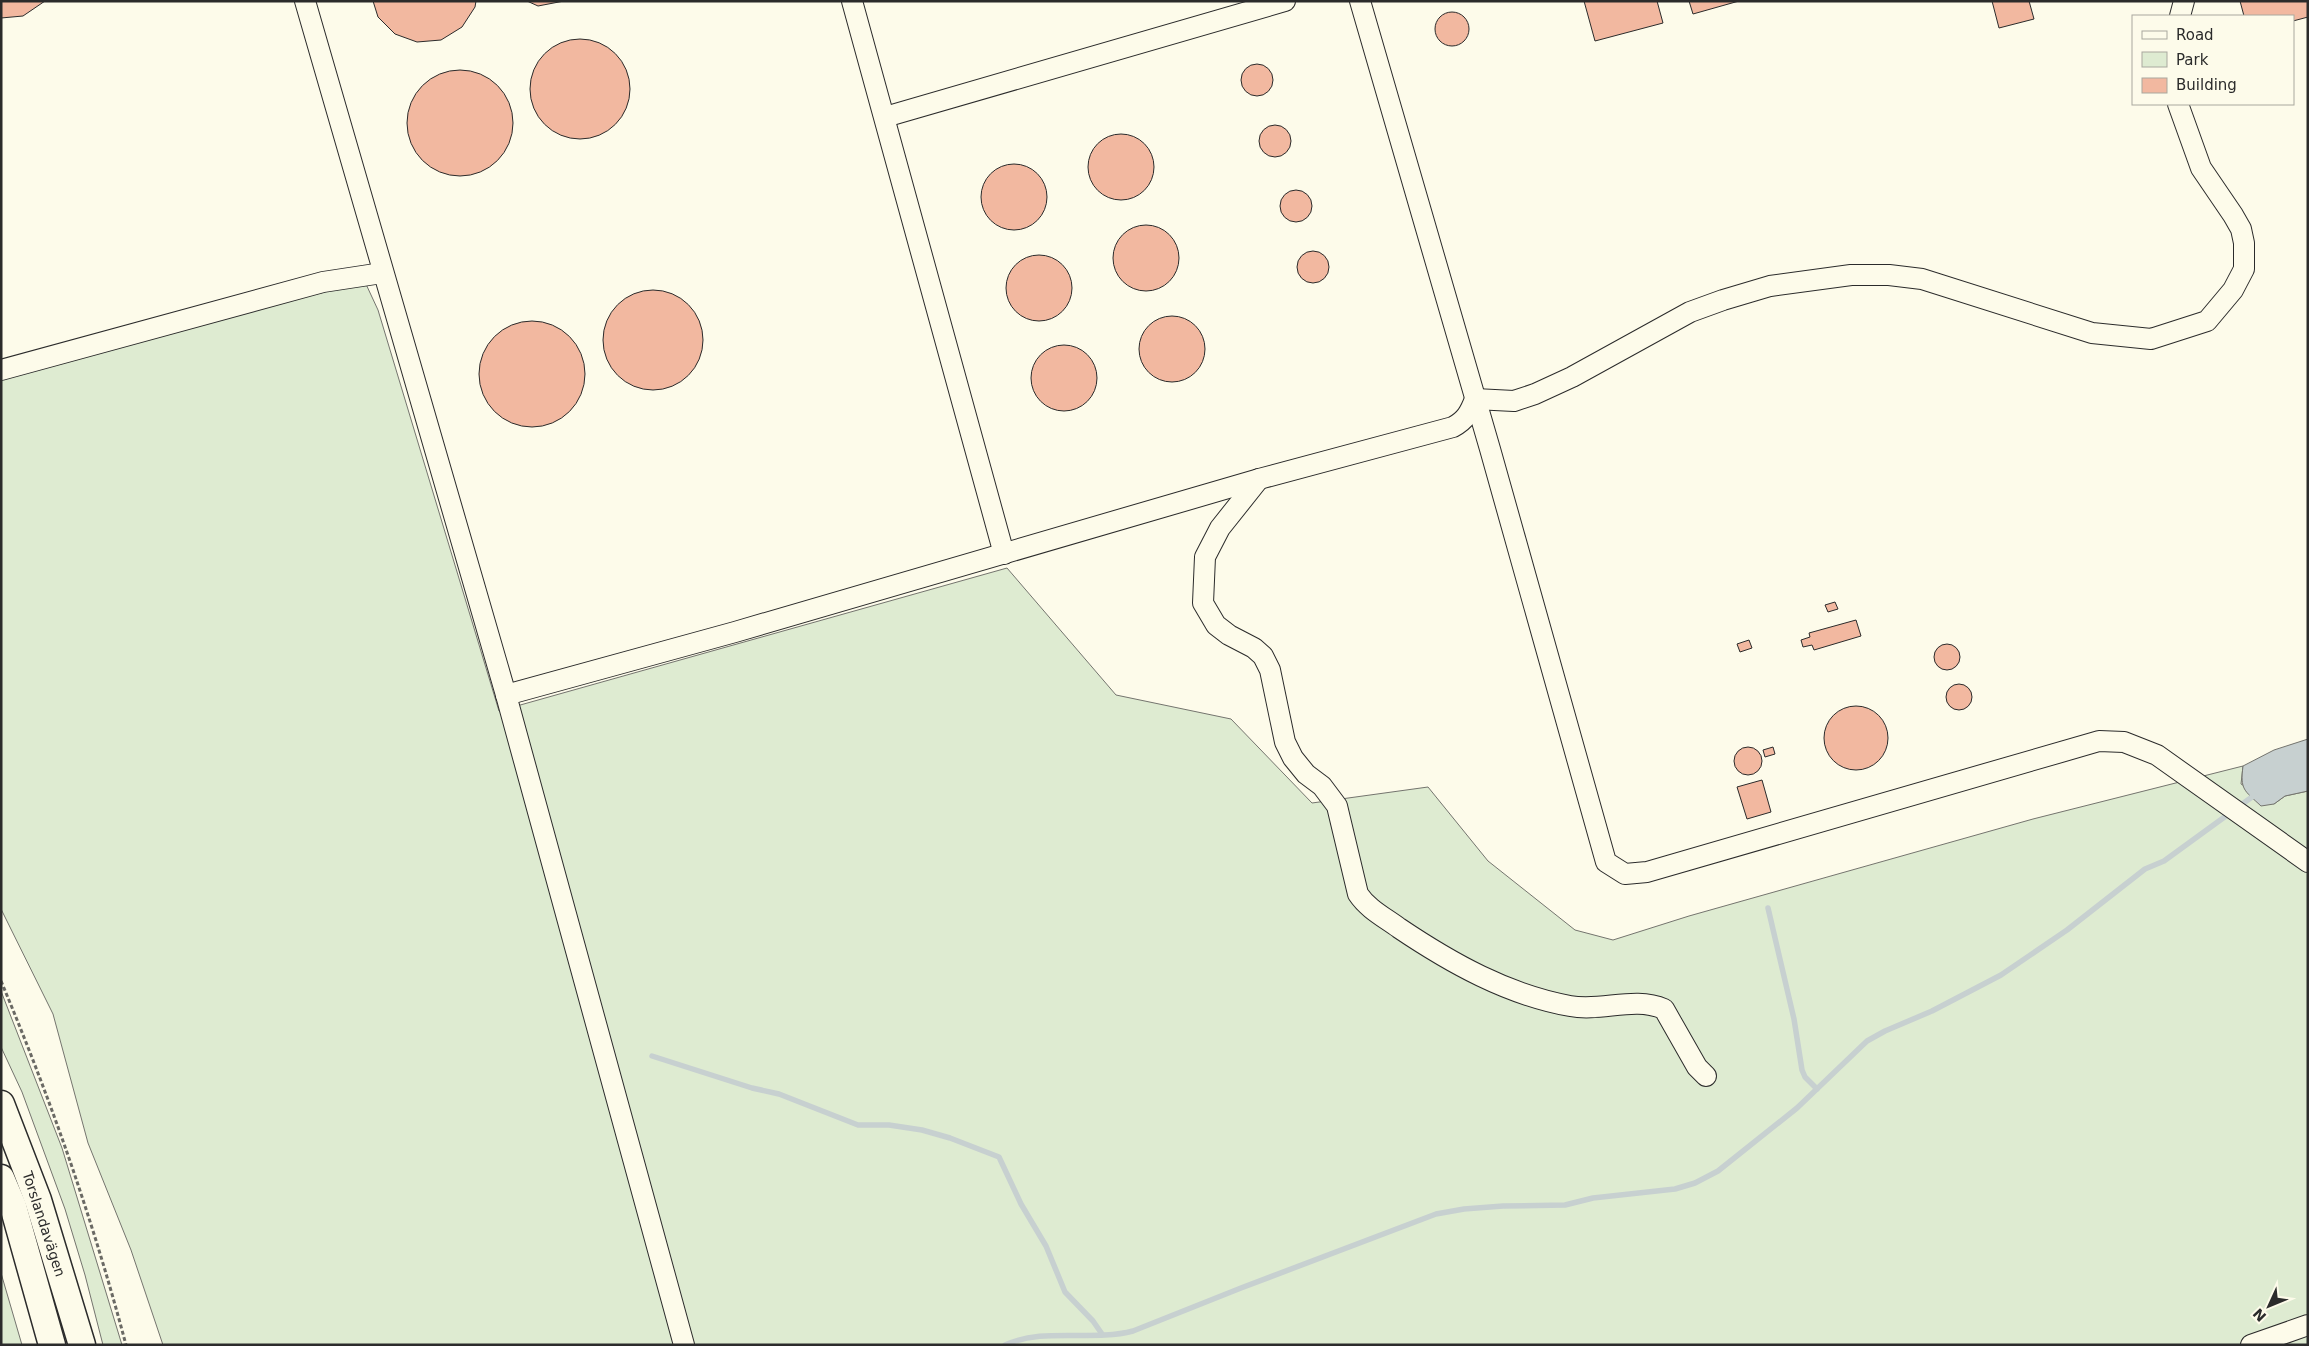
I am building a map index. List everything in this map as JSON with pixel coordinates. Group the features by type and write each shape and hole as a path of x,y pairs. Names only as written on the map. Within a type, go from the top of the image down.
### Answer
{"main road":[{"name":"Torslandavägen","path":"1,1104 38,1200 82,1345"},
{"name":"Torslandavägen","path":"1,1178 13,1206 52,1345"}],"street":[{"path":"305,1 382,273 506,696 684,1345"},
{"path":"852,1 1004,554"},
{"path":"885,117 1285,1"},
{"path":"1360,1 1476,399 1606,862 1625,874 1656,869 2098,741 2124,742 2157,756 2308,862"},
{"path":"2180,15 2184,1"},
{"path":"1476,399 1514,401 1535,394 1572,377 1690,312 1723,300 1770,286 1851,275 1888,275 1922,279 2092,333 2151,340 2207,321 2233,290 2244,269 2244,243 2241,229 2233,215 2201,168 2178,105"},
{"path":"1,370 323,282 382,273"},
{"path":"506,696 1259,480 1454,427 1462,422 1470,412 1476,399"},
{"path":"1259,480 1220,528 1205,557 1203,603 1216,625 1229,635 1254,648 1263,656 1270,670 1285,742 1293,758 1306,774 1322,786 1337,806 1358,894 1365,905 1416,939 1477,975 1516,991 1572,1007 1646,1003 1664,1010 1697,1067 1706,1076"},
{"path":"2250,1345 2308,1325"}],"path":[{"path":"1,981 39,1075 82,1194 126,1345"}],"green space":[{"path":"365,282 378,310 499,711 1007,568 1116,695 1231,719 1312,803 1428,787 1488,861 1575,930 1613,940 1689,916 2033,819 2243,766 2241,784 2274,804 2285,796 2308,791 2308,1345 163,1345 131,1250 88,1143 53,1014 1,909 1,372"},
{"path":"1,991 62,1148 122,1345 103,1345 85,1275 65,1209 22,1092 1,1047"},
{"path":"1,1273 22,1345 1,1345"}],"shaded area":[{"path":"2308,739 2308,791 2285,796 2274,804 2261,806 2244,789 2242,780 2243,766 2274,750"}],"building":[{"path":"1,1 45,1 23,16 1,18"},
{"path":"373,1 476,1 475,7 462,27 441,40 417,42 395,34 378,17"},
{"path":"527,1 564,1 538,6"},
{"path":"1584,1 1657,1 1663,23 1595,41"},
{"path":"1689,1 1739,1 1693,14"},
{"path":"1992,1 2029,1 2034,19 1999,28"},
{"path":"2240,1 2308,1 2308,17 2294,21 2294,15 2244,15"},
{"path":"1452,12 1464,17 1469,29 1464,41 1452,46 1440,41 1435,29 1440,17"},
{"path":"580,39 590,40 608,47 622,61 629,79 629,99 622,117 608,131 590,138 580,139 570,138 552,131 538,117 531,99 530,89 531,79 538,61 552,47 570,40"},
{"path":"1257,64 1263,65 1268,69 1272,74 1272,86 1268,91 1263,95 1257,96 1251,95 1246,91 1242,86 1241,80 1242,74 1246,69 1251,65"},
{"path":"460,70 480,74 497,86 509,103 513,123 509,143 497,160 480,172 460,176 440,172 423,160 411,143 407,123 411,103 423,86 440,74"},
{"path":"1275,125 1281,126 1286,130 1290,135 1290,147 1286,152 1281,156 1275,157 1269,156 1264,152 1260,147 1259,141 1260,135 1264,130 1269,126"},
{"path":"1121,134 1134,137 1144,144 1151,154 1154,167 1151,180 1144,190 1134,197 1121,200 1108,197 1098,190 1091,180 1088,167 1091,154 1098,144 1108,137"},
{"path":"1014,164 1027,167 1037,174 1044,184 1047,197 1044,210 1037,220 1027,227 1014,230 1001,227 991,220 984,210 981,197 984,184 991,174 1001,167"},
{"path":"1296,190 1302,191 1307,195 1311,200 1311,212 1307,217 1302,221 1296,222 1290,221 1285,217 1281,212 1280,206 1281,200 1285,195 1290,191"},
{"path":"1146,225 1159,228 1169,235 1176,245 1179,258 1176,271 1169,281 1159,288 1146,291 1133,288 1123,281 1116,271 1113,258 1116,245 1123,235 1133,228"},
{"path":"1313,251 1319,252 1324,256 1328,261 1328,273 1324,278 1319,282 1313,283 1307,282 1302,278 1298,273 1297,267 1298,261 1302,256 1307,252"},
{"path":"1039,255 1052,258 1062,265 1069,275 1072,288 1069,301 1062,311 1052,318 1039,321 1026,318 1016,311 1009,301 1006,288 1009,275 1016,265 1026,258"},
{"path":"653,290 663,291 681,298 695,312 702,330 702,350 695,368 681,382 663,389 653,390 643,389 625,382 611,368 604,350 603,340 604,330 611,312 625,298 643,291"},
{"path":"1172,316 1185,319 1195,326 1202,336 1205,349 1202,362 1195,372 1185,379 1172,382 1159,379 1149,372 1142,362 1139,349 1142,336 1149,326 1159,319"},
{"path":"532,321 552,325 569,337 581,354 585,374 581,394 569,411 552,423 532,427 512,423 495,411 483,394 479,374 483,354 495,337 512,325"},
{"path":"1064,345 1077,348 1087,355 1094,365 1097,378 1094,391 1087,401 1077,408 1064,411 1051,408 1041,401 1034,391 1031,378 1034,365 1041,355 1051,348"},
{"path":"1835,602 1838,609 1828,612 1825,605"},
{"path":"1856,620 1861,636 1814,650 1812,645 1803,647 1801,640 1810,637 1809,633"},
{"path":"1749,640 1752,648 1740,652 1737,644"},
{"path":"1947,644 1956,648 1960,657 1956,666 1947,670 1938,666 1934,657 1938,648"},
{"path":"1959,684 1968,688 1972,697 1968,706 1959,710 1950,706 1946,697 1950,688"},
{"path":"1850,706 1862,706 1879,715 1886,726 1888,738 1886,750 1879,761 1862,770 1850,770 1838,765 1829,756 1824,744 1824,732 1829,720 1838,711"},
{"path":"1748,747 1758,751 1762,761 1758,771 1748,775 1738,771 1734,761 1738,751"},
{"path":"1773,747 1775,754 1765,757 1763,750"},
{"path":"1762,780 1771,812 1747,819 1737,787"}],"waterway":[{"path":"2238,807 2252,797"},
{"path":"1005,1345 1036,1337 1101,1335 1133,1331 1436,1214 1464,1209 1503,1206 1565,1205 1593,1198 1675,1189 1695,1183 1718,1171 1797,1108 1867,1041 1885,1031 1932,1011 2001,975 2067,930 2145,869 2164,861 2230,813"},
{"path":"1768,908 1794,1019 1802,1070 1805,1077 1817,1089"},
{"path":"652,1056 752,1088 779,1094 858,1125 889,1125 922,1130 950,1138 999,1157 1021,1204 1046,1246 1065,1292 1093,1321 1102,1334"}]}
